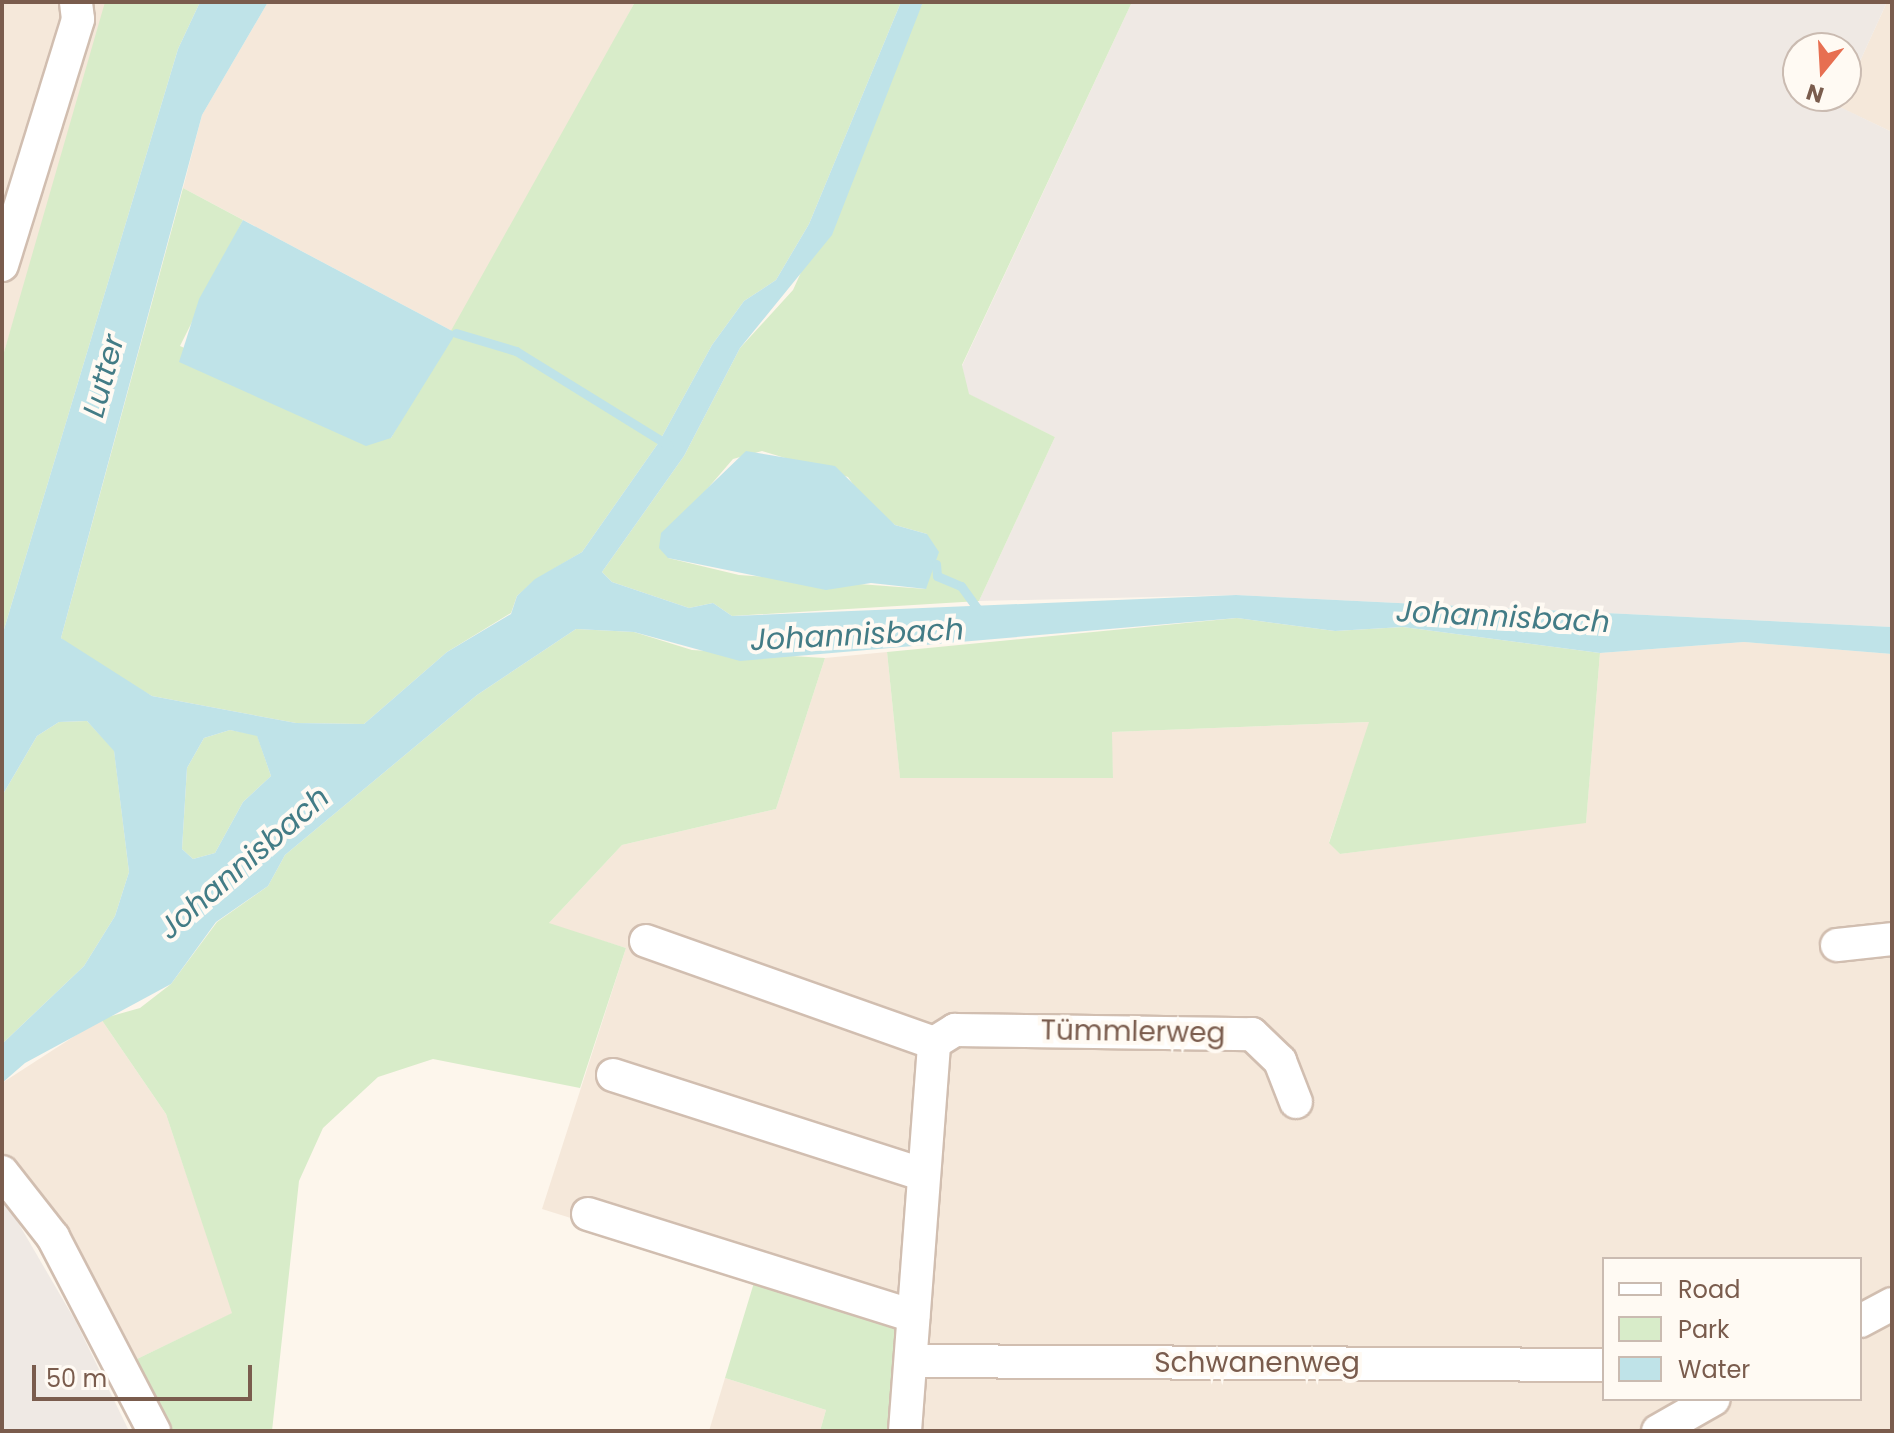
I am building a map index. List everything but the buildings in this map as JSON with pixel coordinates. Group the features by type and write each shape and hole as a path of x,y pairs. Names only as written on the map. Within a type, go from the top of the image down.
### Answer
{"street":[{"path":"2,265 78,19 76,2"},
{"path":"1837,945 1892,939"},
{"path":"646,941 934,1043 905,1431"},
{"name":"Tümmlerweg","path":"934,1043 955,1030 1252,1034 1280,1061 1296,1102"},
{"path":"613,1075 922,1174"},
{"path":"2,1172 53,1237 154,1431"},
{"path":"588,1214 913,1316"},
{"path":"1862,1320 1892,1304"},
{"name":"Schwanenweg","path":"911,1361 1602,1365"},
{"path":"1658,1431 1710,1401"}],"shaded area":[{"path":"2,2 105,2 106,17 2,359"},
{"path":"268,2 635,2 456,333 183,188 202,115"},
{"path":"1132,2 1887,2 1862,57 1862,32 1782,32 1782,112 1850,112 1892,132 1892,627 1236,595 979,601 1055,437 968,394 962,366"},
{"path":"1887,2 1892,2 1892,132 1850,112 1862,112 1862,57"},
{"path":"1744,642 1892,654 1892,1431 898,1431 756,1276 542,1209 626,948 548,924 622,845 776,809 825,658 887,652 900,777 1113,778 1111,732 1370,722 1329,842 1340,854 1586,822 1600,653"},
{"path":"101,1019 166,1114 233,1313 137,1359 60,1219 2,1155 2,1083"},
{"path":"2,1195 76,1322 129,1431 2,1431"},
{"path":"725,1378 826,1410 820,1431 709,1431"}],"green space":[{"path":"105,2 200,2 178,49 2,636 2,359"},
{"path":"635,2 901,2 809,224 776,280 744,301 712,345 659,442 582,552 535,580 517,596 511,613 447,652 364,724 296,723 152,696 85,659 61,638 183,188 243,220 180,346 391,438"},
{"path":"923,2 1132,2 962,365 969,394 1055,437 979,601 732,616 713,603 689,608 612,582 602,572 684,456 740,348 793,290","holes":["762,451 848,477 865,502 895,525 927,534 926,589 739,575 668,558 702,495 733,459"]},
{"path":"1237,618 1335,631 1403,627 1600,653 1586,823 1340,854 1329,843 1369,722 1112,732 1113,778 900,778 887,652"},
{"path":"576,629 634,632 692,650 825,658 776,809 622,845 549,923 626,948 580,1088 433,1059 378,1077 323,1128 299,1181 272,1431 171,1431 137,1359 232,1313 166,1114 101,1019 140,1008 171,984 217,922 268,886 285,855 477,695"},
{"path":"87,721 114,750 129,872 115,916 84,966 2,1044 2,796 37,736 59,722"},
{"path":"230,730 257,735 271,776 243,802 215,853 193,859 182,849 187,768 204,738"},
{"path":"756,1276 907,1324 898,1431 820,1431 826,1410 725,1378"}],"water":[{"path":"200,2 268,2 202,115 61,638 152,696 296,723 364,724 447,652 511,614 517,596 535,579 582,552 659,442 712,345 744,301 776,280 809,224 901,2 923,2 832,235 740,348 684,456 602,572 612,582 689,608 713,603 732,616 1236,595 1892,627 1892,654 1744,642 1600,653 1403,627 1335,631 1237,618 740,661 634,632 576,629 477,695 285,855 268,886 216,922 171,984 25,1063 2,1083 2,1044 84,966 115,916 129,872 114,751 87,721 59,722 37,736 2,796 2,636 178,49","holes":["230,730 257,736 271,776 243,802 215,853 193,859 182,849 187,768 204,738"]},
{"path":"243,220 456,333 391,438 366,446 179,362 199,299"},
{"path":"746,451 835,466 895,525 927,534 939,552 926,589 871,583 826,590 668,558 659,548 661,533"}],"waterway":[{"path":"456,333 516,351 668,445"},
{"name":"Johannisbach","path":"936,564 937,576 961,586 979,611"}],"water label":[{"name":"Lutter","path":"104,376"}]}
